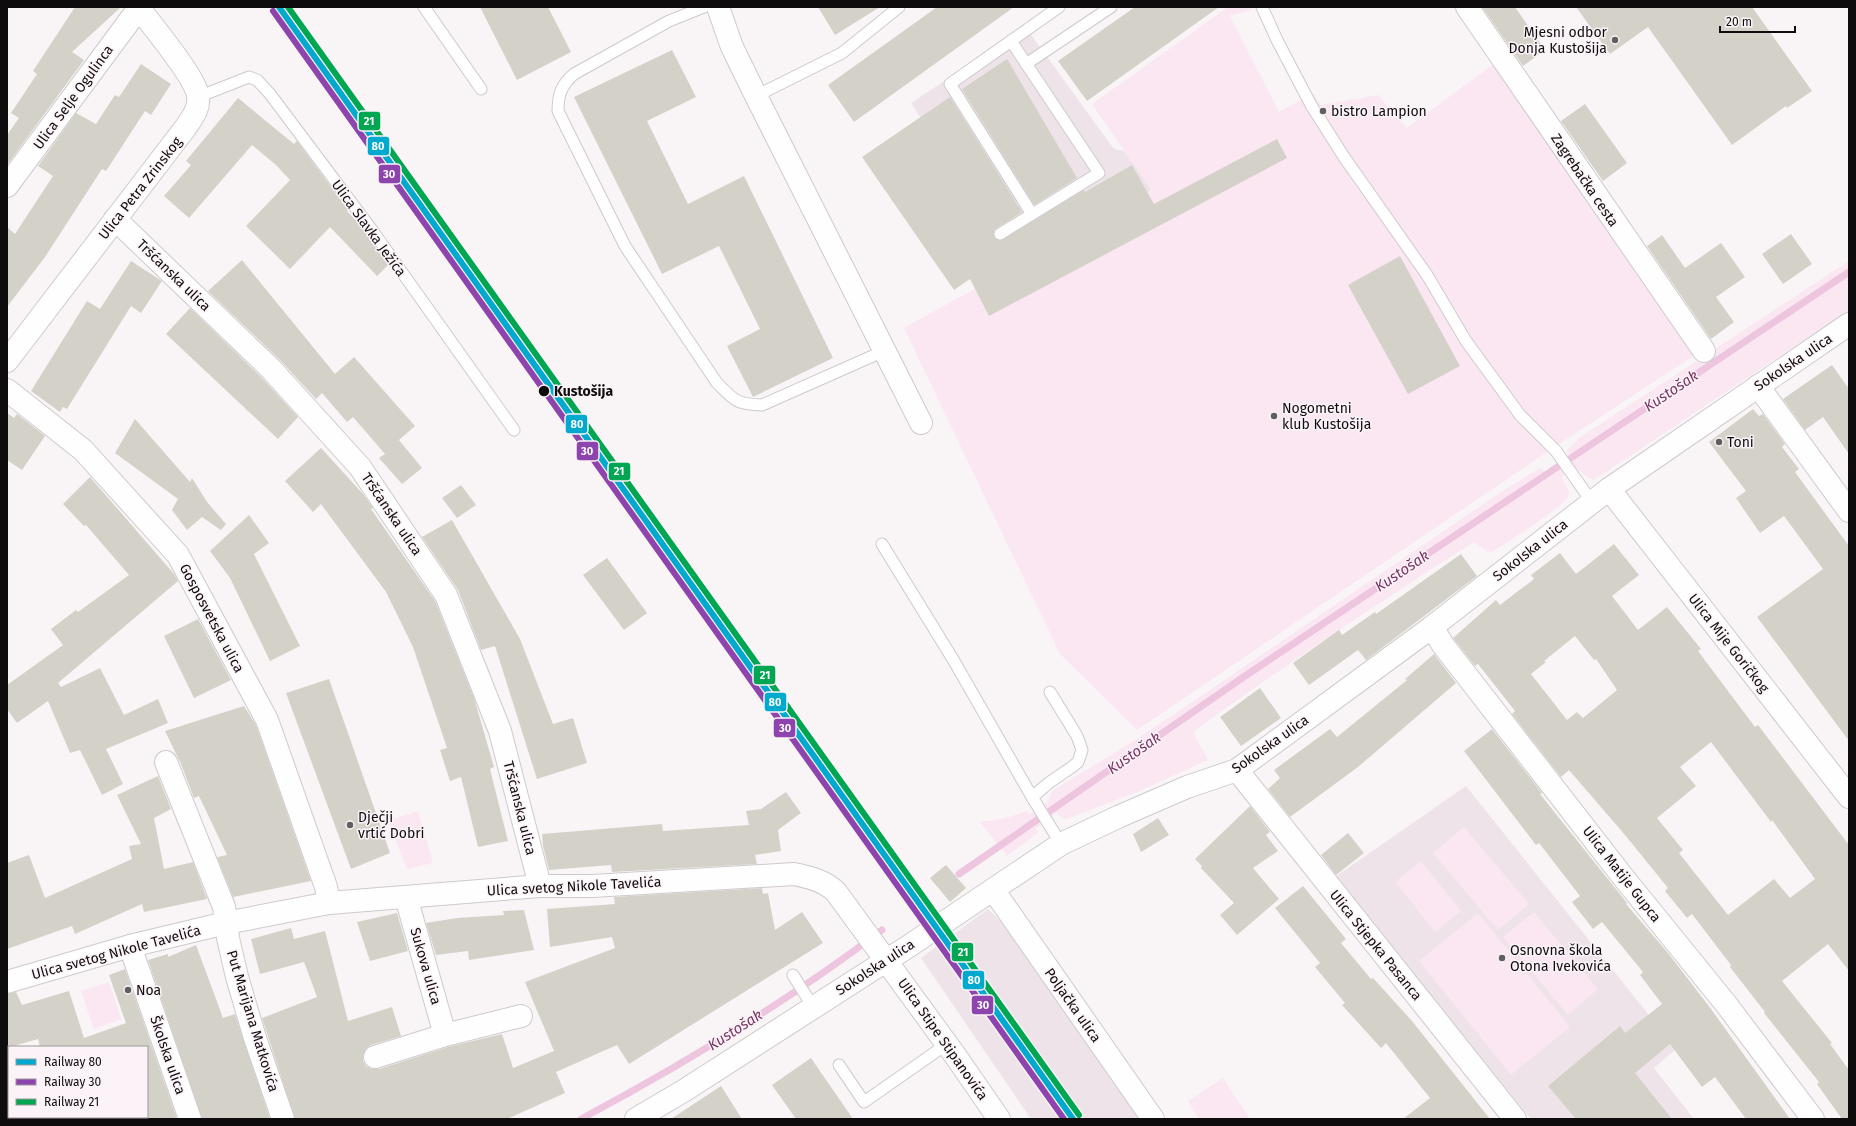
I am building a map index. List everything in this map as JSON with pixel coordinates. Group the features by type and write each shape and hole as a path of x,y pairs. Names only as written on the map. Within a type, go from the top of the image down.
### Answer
{"street":[{"path":"138,7 192,80 198,97"},
{"name":"Ulica Selje Ogulinca","path":"7,186 138,7"},
{"path":"718,7 732,47 921,423"},
{"name":"Zagrebačka cesta","path":"1467,7 1704,351"},
{"name":"Ulica Petra Zrinskog","path":"7,361 186,127 196,110 198,97"},
{"name":"Tršćanska ulica","path":"115,219 271,369 360,467 446,594 500,731 540,886"},
{"name":"Sokolska ulica","path":"636,1119 685,1090 810,1002 877,947 994,891 1057,836 1120,816 1187,787 1237,770 1432,627 1600,496 1849,324"},
{"path":"1758,386 1849,511"},
{"name":"Gosposvetska ulica","path":"7,390 83,450 178,556 267,720 326,887 330,903"},
{"name":"Ulica Mije Goričkog","path":"1600,496 1849,797"},
{"name":"Ulica Matije Gupca","path":"1432,627 1448,651 1565,802 1726,1004 1813,1119"},
{"path":"166,762 224,907 226,923"},
{"name":"Ulica Stjepka Pasanca","path":"1237,770 1515,1119"},
{"name":"Ulica svetog Nikole Tavelića","path":"7,982 130,946 226,923 330,903 540,886 592,886 794,874 811,878 832,887 877,947"},
{"name":"Poljačka ulica","path":"994,891 1153,1119"},
{"name":"Sukova ulica","path":"406,897 445,1034"},
{"name":"Put Marijana Matkovića","path":"226,923 237,977 255,1038 283,1119"},
{"name":"Školska ulica","path":"130,946 190,1119"},
{"name":"Ulica Stipe Stipanovića","path":"877,947 999,1119"},
{"path":"375,1057 445,1034 521,1016"}],"lane":[{"path":"424,7 481,89"},
{"path":"704,7 669,21 574,74 561,88 558,98 558,111 625,246 717,383 739,403 744,405 762,405 884,351"},
{"path":"756,96 842,53 899,7"},
{"path":"1032,214 950,84 1059,7"},
{"path":"1026,64 1111,7"},
{"path":"1262,7 1298,83 1324,126 1427,275 1466,341 1520,416 1559,455 1573,476 1600,496"},
{"path":"1000,234 1099,173 1011,41"},
{"name":"Ulica Slavka Ježića","path":"198,97 249,76 257,80 270,94 372,230 514,430"},
{"path":"882,544 954,662 1034,801 1057,836"},
{"path":"1034,801 1050,782 1078,762 1082,750 1077,736 1050,692"},
{"path":"794,977 810,1002"},
{"path":"839,1065 864,1102 947,1044"}],"shaded area":[{"name":"Nogometni klub Kustošija","path":"1228,7 1251,7 1252,10 1230,16 1279,112 1313,93 1321,105 1378,95 1407,128 1495,63 1698,353 1553,448 1137,730 1060,654 904,328 1152,191 1092,104"},
{"path":"1024,25 1111,145 1115,149 1124,151 1152,190 1011,267 999,246 1000,240 911,103 983,56"},
{"path":"1849,261 1849,310 1594,480 1587,477 1576,468 1562,477 1568,490 1568,497 1555,510 1532,526 1490,553 1474,542 1367,611 1262,683 1193,732 1208,760 1137,792 1067,819 1062,818 1057,813 1036,828 1038,833 1007,856 980,822 1006,818 1027,811 1029,814 1048,802 1052,791 1173,715 1501,492 1540,468 1545,472 1570,456 1566,451 1579,438"},
{"name":"Osnovna škola Otona Ivekovića","path":"1466,786 1676,1049 1654,1068 1694,1119 1531,1119 1335,877"},
{"path":"418,811 433,863 407,869 388,821"},
{"path":"1464,827 1529,904 1498,930 1433,853"},
{"path":"1421,861 1461,911 1435,932 1395,882"},
{"path":"988,909 1009,929 1140,1119 1031,1119 921,958"},
{"path":"1534,912 1598,989 1568,1015 1503,937"},
{"path":"1478,913 1570,1027 1511,1075 1419,961"},
{"path":"109,982 121,1019 94,1029 81,991"},
{"path":"7,1054 8,1118 97,1119 7,1119"},
{"path":"1223,1078 1250,1119 1199,1119 1188,1101"}],"building":[{"path":"75,7 121,7 72,52 84,60 7,165 7,135 19,118 11,113 37,74 33,71"},
{"path":"480,7 548,7 571,52 517,80"},
{"path":"818,7 880,7 835,35"},
{"path":"937,7 1014,7 854,122 828,85"},
{"path":"1135,7 1219,7 1087,101 1058,61"},
{"path":"1482,7 1515,7 1545,50 1523,66"},
{"path":"1576,7 1752,7 1812,91 1787,108 1786,106 1732,145 1648,27 1610,54"},
{"path":"672,50 696,97 647,121 688,204 744,176 833,358 753,397 727,346 760,329 719,246 662,274 574,97"},
{"path":"1007,59 1077,178 1034,205 962,89"},
{"path":"141,64 171,84 151,115 145,111 106,171 102,169 45,257 7,307 7,227 15,234 53,176 38,166 76,113 96,124 115,95 119,97"},
{"path":"950,97 1022,212 994,230 994,237 1000,241 1084,190 1085,192 1132,165 1154,204 1277,139 1287,158 989,316 970,279 954,290 862,157"},
{"path":"238,98 294,144 297,141 388,265 377,276 330,227 290,269 246,226 290,180 276,165 252,145 189,218 164,196 191,165 186,161"},
{"path":"1585,104 1627,163 1603,181 1561,121"},
{"path":"1791,234 1812,264 1783,284 1762,254"},
{"path":"1662,235 1685,268 1721,243 1745,277 1716,297 1734,322 1711,339 1647,246"},
{"path":"1400,256 1460,366 1408,394 1348,285"},
{"path":"242,260 335,374 354,357 415,426 399,440 422,468 402,484 379,458 385,454 353,417 347,422 322,393 316,399 280,360 208,291"},
{"path":"131,261 162,281 141,313 131,306 67,409 63,407 60,412 31,391 87,301 100,309"},
{"path":"190,308 262,378 298,417 278,439 166,334"},
{"path":"1832,365 1849,389 1849,454 1823,417 1805,430 1783,399"},
{"path":"1753,409 1759,416 1763,414 1785,444 1782,447 1799,469 1795,472 1849,546 1849,741 1757,617 1823,569 1784,516 1760,533 1736,498 1746,491 1709,442"},
{"path":"7,413 14,418 17,414 45,436 22,470 7,460"},
{"path":"135,419 190,482 192,478 207,502 226,524 221,530 202,517 187,530 172,510 178,499 115,453"},
{"path":"321,448 363,494 373,508 371,509 435,601 474,698 494,767 490,769 508,841 478,847 461,777 450,781 440,750 447,748 413,647 386,592 321,504 313,512 285,481"},
{"path":"90,477 174,574 178,581 58,683 61,687 100,668 124,715 158,699 168,723 106,749 123,784 102,795 80,750 70,753 48,701 17,723 7,709 7,685 63,645 51,629 76,610 78,612 129,575 86,525 84,526 63,504"},
{"path":"461,485 476,505 457,518 442,498"},
{"path":"249,515 269,543 254,554 300,646 270,661 230,578 210,551"},
{"path":"452,520 520,639 553,724 573,718 587,763 537,779 495,646 481,650 458,590 422,537"},
{"path":"1614,544 1639,575 1612,596 1638,630 1667,607 1701,649 1698,651 1755,727 1758,725 1849,845 1849,971 1828,944 1782,981 1832,1043 1830,1044 1849,1070 1849,1119 1842,1119 1817,1084 1819,1082 1764,1013 1765,1012 1730,967 1731,965 1692,914 1687,918 1665,891 1668,888 1569,770 1561,777 1512,714 1515,711 1478,664 1475,666 1453,638 1496,600 1500,605 1534,579 1531,575 1560,553 1576,574","holes":["1575,636 1594,660 1596,659 1617,690 1583,718 1577,712 1567,720 1531,674 1546,662 1544,661","1711,742 1771,822 1772,820 1815,879 1790,898 1774,879 1728,915 1679,853 1683,850 1657,818 1696,786 1680,767"]},
{"path":"1461,554 1477,576 1366,660 1358,650 1309,685 1293,663 1339,630 1342,635 1375,612 1376,614"},
{"path":"607,558 647,613 624,630 583,575"},
{"path":"198,619 231,680 194,698 164,636"},
{"path":"1434,654 1456,683 1358,767 1290,817 1268,789 1280,778 1274,770 1330,729 1337,737 1407,680 1405,679"},
{"path":"329,679 390,853 351,869 286,693"},
{"path":"1260,688 1281,718 1241,746 1220,717"},
{"path":"244,706 256,725 311,881 233,897 217,857 227,855 199,796 194,798 181,764 165,731"},
{"path":"1492,729 1542,793 1540,794 1627,903 1626,904 1668,953 1711,1009 1790,1119 1746,1119 1715,1077 1702,1087 1670,1044 1635,1073 1672,1119 1576,1119 1548,1086 1620,1026 1625,1033 1662,1004 1640,975 1643,972 1602,922 1593,929 1572,902 1580,896 1539,843 1536,845 1464,751"},
{"path":"158,776 171,809 154,818 164,869 193,862 207,899 144,912 142,904 75,934 72,926 7,949 7,863 29,855 45,898 132,859 129,846 141,844 117,795"},
{"path":"786,792 801,813 778,830 781,851 755,855 757,864 612,872 611,865 549,870 543,846 542,834 662,824 663,831 749,825 746,811 761,809"},
{"path":"1250,806 1270,832 1266,835 1278,851 1253,868 1279,899 1237,935 1220,915 1234,903 1201,868 1202,866 1195,859"},
{"path":"1158,818 1169,835 1141,852 1133,834"},
{"path":"1348,833 1364,853 1336,875 1321,855"},
{"path":"946,865 966,888 950,902 930,878"},
{"path":"1303,886 1346,939 1341,943 1371,979 1373,978 1412,1021 1490,1119 1403,1119 1430,1098 1386,1043 1381,1048 1342,1005 1345,1003 1315,967 1320,963 1275,908"},
{"path":"762,888 763,894 768,893 775,930 802,912 823,943 629,1064 617,1045 556,1072 565,1093 507,1119 295,1119 262,1018 317,997 304,962 260,974 251,939 291,928 294,939 325,931 348,1021 392,1007 401,1036 371,1045 366,1049 363,1055 363,1061 366,1066 372,1069 379,1069 448,1047 502,1034 513,1068 554,1051 525,982 615,948 612,937 550,947 547,909 615,904 614,897"},
{"path":"524,910 534,950 469,960 468,951 436,955 426,923 457,918 504,915 503,911"},
{"path":"397,913 408,951 370,961 357,922"},
{"path":"196,945 223,1018 235,1014 270,1119 202,1119 148,960 168,954 168,957"},
{"path":"125,969 177,1119 147,1119 148,1046 40,1046 38,1039 14,1046 8,1046 7,1048 7,994 16,992 22,1005 69,991 84,1038 126,1023 109,975"},
{"path":"811,1058 853,1119 796,1119 772,1085"},
{"path":"721,1086 742,1119 671,1119"}],"waterway":[{"name":"Kustošak","path":"959,874 1245,676 1849,272"},
{"name":"Kustošak","path":"581,1119 697,1054 773,1007 882,930"}],"rail line":[{"name":"80","path":"279,7 1073,1119"},
{"name":"21","path":"288,7 1079,1115"},
{"name":"30","path":"273,11 1064,1119"}],"place":[{"name":"Mjesni odbor Donja Kustošija","path":"1615,40"},
{"name":"bistro Lampion","path":"1323,111"},
{"name":"Kustošija","path":"544,391"},
{"name":"Nogometni klub Kustošija","path":"1274,416"},
{"name":"Toni","path":"1719,442"},
{"name":"Dječji vrtić Dobri","path":"350,825"},
{"name":"Osnovna škola Otona Ivekovića","path":"1502,958"},
{"name":"Noa","path":"128,990"}]}
